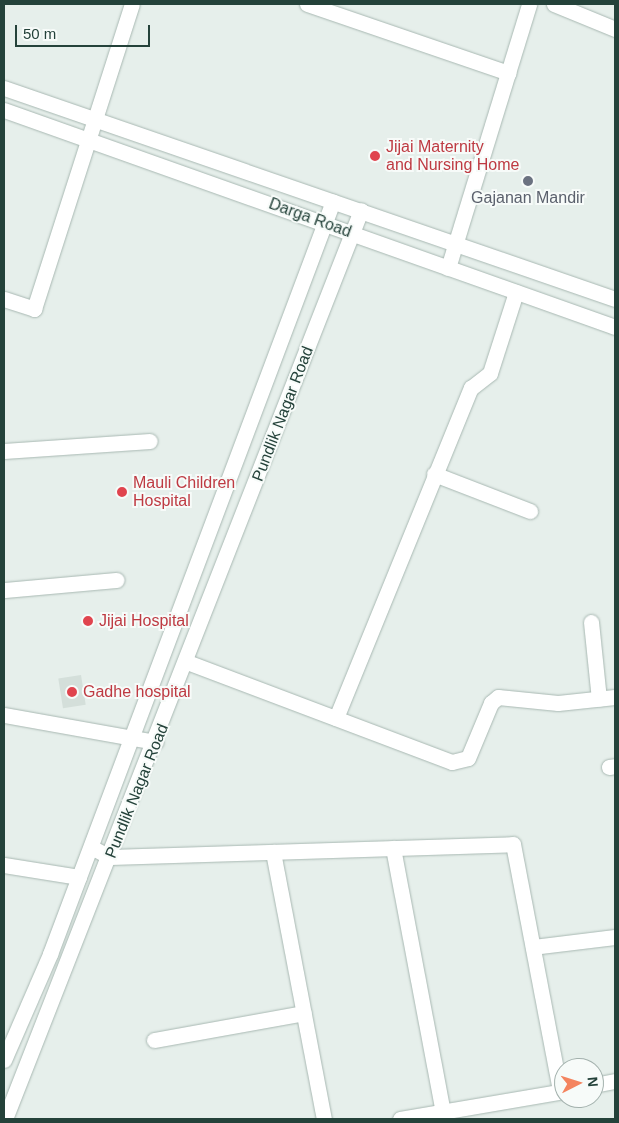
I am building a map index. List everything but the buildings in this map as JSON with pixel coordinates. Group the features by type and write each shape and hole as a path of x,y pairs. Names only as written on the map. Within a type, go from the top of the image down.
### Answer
{"street":[{"path":"4,299 34,309 132,4"},
{"path":"307,4 509,73"},
{"path":"448,268 529,4"},
{"path":"554,4 615,29"},
{"name":"Darga Road","path":"4,88 615,299"},
{"name":"Darga Road","path":"4,110 88,138 615,327"},
{"name":"Pundlik Nagar Road","path":"4,1060 91,847 333,201"},
{"name":"Pundlik Nagar Road","path":"5,1119 156,742 361,210"},
{"path":"336,718 434,474 471,388 490,373 516,292"},
{"path":"4,451 150,441"},
{"path":"232,471 257,481"},
{"path":"434,474 530,511"},
{"path":"4,590 117,580"},
{"path":"591,622 599,699"},
{"path":"187,662 336,718 462,762 468,758 491,703 498,697 558,703 615,697"},
{"path":"4,715 156,742"},
{"path":"91,847 110,857 513,844 555,1058"},
{"path":"393,848 443,1112"},
{"path":"273,852 324,1119"},
{"path":"4,865 79,877"},
{"path":"533,947 615,938"},
{"path":"154,1040 304,1014"},
{"path":"400,1119 554,1092"}],"shaded area":[{"name":"Gadhe hospital","path":"81,675 86,705 63,708 58,679"}],"place":[{"name":"Jijai Maternity and Nursing Home","path":"375,156"},
{"name":"Gajanan Mandir","path":"528,181"},
{"name":"Mauli Children Hospital","path":"122,492"},
{"name":"Jijai Hospital","path":"88,621"},
{"name":"Gadhe hospital","path":"72,692"}]}
